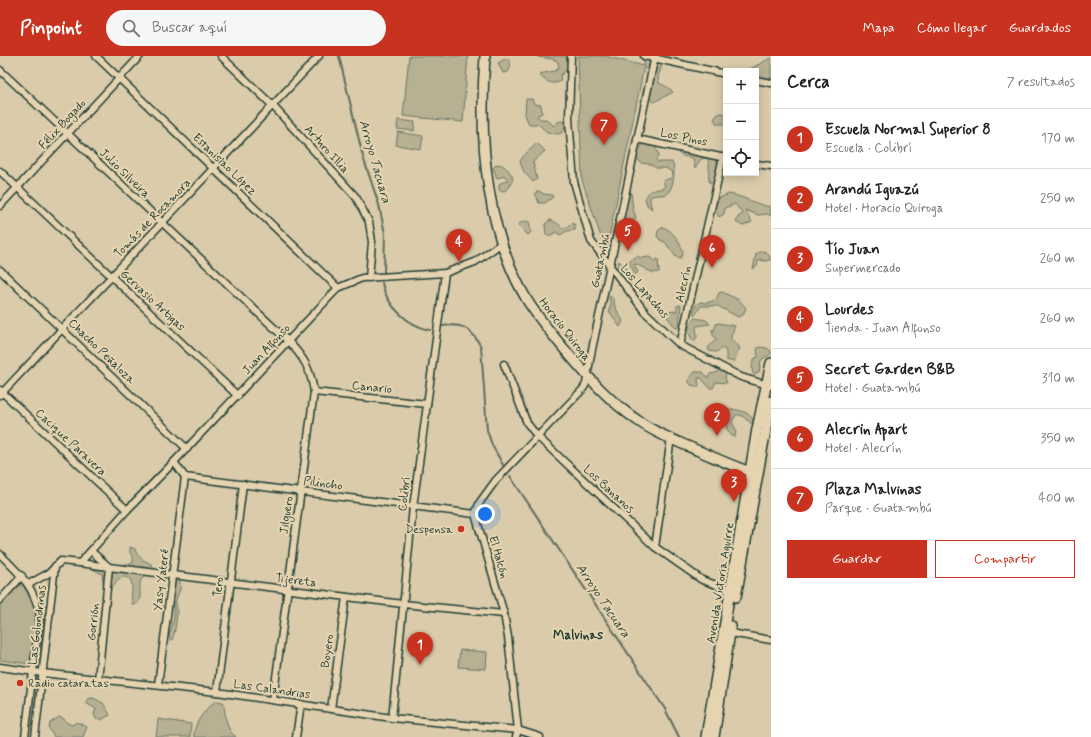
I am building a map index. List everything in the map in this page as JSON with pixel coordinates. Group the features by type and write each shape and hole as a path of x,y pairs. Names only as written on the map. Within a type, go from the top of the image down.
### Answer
{"main road":[{"name":"Horacio Quiroga","path":"485,56 482,96 485,163 490,197 502,243 514,276 527,300 540,320 588,377 638,421 671,438 754,473"},
{"name":"Avenida Victoria Aguirre","path":"706,737 734,591 769,386 771,363"},
{"name":"Avenida Victoria Aguirre","path":"754,473 771,400"},
{"name":"Avenida Victoria Aguirre","path":"714,737 730,633 734,591"}],"street":[{"name":"Estanislao López","path":"96,56 338,288"},
{"name":"Félix Bogado","path":"0,206 140,56"},
{"name":"Arturo Illia","path":"220,56 273,106 356,198 365,212 369,222 372,242 369,278"},
{"name":"Tomás de Rocamora","path":"1,393 111,276 215,169 319,56"},
{"name":"Los Lapachos","path":"571,56 569,119 574,182 588,234 610,267 645,312 680,345 741,377 769,386"},
{"path":"644,56 723,73"},
{"name":"Guatambú","path":"588,377 591,354 654,57"},
{"name":"Julio Silveira","path":"0,70 288,341"},
{"path":"759,81 771,83"},
{"name":"Los Pinos","path":"637,139 723,157"},
{"name":"Alecrín","path":"680,345 723,161"},
{"path":"759,164 771,166"},
{"name":"Gervasio Artigas","path":"0,171 238,396"},
{"name":"Juan Alfonso","path":"80,562 127,510 238,396 338,288 362,278 387,278 446,273 475,262 502,243"},
{"name":"Chacho Peñaloza","path":"0,270 187,449"},
{"name":"Colibrí","path":"392,718 413,507 446,273"},
{"name":"Jilguero","path":"273,700 314,392 311,371 303,356 288,341"},
{"name":"Los Bananos","path":"504,364 527,423 537,436 655,547 696,576 734,591"},
{"path":"475,514 480,502 496,480 583,389 588,377"},
{"name":"Canario","path":"314,392 427,404"},
{"name":"Cacique Paravera","path":"1,393 127,510"},
{"path":"655,547 671,438"},
{"path":"174,462 185,477"},
{"name":"Pilincho","path":"185,477 475,514"},
{"name":"Yasy Yateré","path":"158,685 185,477"},
{"name":"Tero","path":"217,692 243,484"},
{"name":"El Halcón","path":"475,514 504,614 508,637 517,734"},
{"path":"91,551 109,567"},
{"name":"Las Golondrinas","path":"0,554 29,584 35,594 40,614 25,737"},
{"name":"Tijereta","path":"56,564 61,561 80,562 287,590 504,614"},
{"path":"29,584 49,573 56,564"},
{"name":"Las Golondrinas","path":"34,737 56,564"},
{"name":"Gorrión","path":"98,680 109,567"},
{"path":"0,600 22,576"},
{"name":"Boyero","path":"331,709 346,597"},
{"path":"730,633 771,640"},
{"name":"Las Calandrias","path":"0,667 98,680 217,692 392,718 540,737"},
{"path":"296,737 301,704"}],"shaded area":[{"path":"409,56 468,56 463,122 403,116"},
{"path":"565,56 569,64 567,69 560,76 561,81 552,83 543,79 539,74 555,71 559,67 558,62 553,59 538,57"},
{"path":"578,56 605,56 644,66 644,60 649,58 654,59 662,65 658,77 659,83 669,88 673,92 654,102 648,93 651,75 644,67 608,242 602,240 582,180"},
{"path":"507,58 510,63 510,68 508,72 503,73 498,63"},
{"path":"771,58 771,78 764,78 759,82 759,68 752,68"},
{"path":"526,99 532,99 534,104 541,105 542,113 537,116 540,119 546,119 554,126 558,122 563,121 565,126 563,132 558,134 547,132 538,124 529,124 525,115"},
{"path":"723,113 723,124 717,124 714,119 717,115"},
{"path":"398,120 415,122 414,131 397,129"},
{"path":"398,132 423,136 421,149 396,145"},
{"path":"537,143 545,151 533,162 537,179 533,182 524,172 520,162 525,154"},
{"path":"644,143 652,145 657,150 659,155 656,160 658,162 672,162 674,169 674,179 669,192 664,195 650,197 652,209 647,205 645,198 650,191 663,188 665,186 663,181 671,178 673,173 666,168 656,168 650,164 641,163 636,156 637,151"},
{"path":"680,150 714,159 719,165 716,178 712,183 710,183 709,180 709,165 707,158 701,159 695,168 693,158 683,156 678,153"},
{"path":"497,164 506,168 513,178 509,188 504,191 499,190 499,184 508,180 505,176 497,178 493,168"},
{"path":"627,190 631,192 633,209 636,218 628,225 624,223 623,212"},
{"path":"539,191 544,194 552,195 553,197 545,203 539,203 535,193"},
{"path":"729,194 771,207 771,216 768,214 758,215 745,210 752,222 742,226 736,222 738,217 743,214 735,204 725,208 724,214 719,217 714,208 719,198"},
{"path":"550,220 563,228 568,227 572,223 575,225 575,230 567,231 560,235 556,232 549,236 546,235 545,224"},
{"path":"529,221 531,232 528,235 518,225 521,222"},
{"path":"663,227 670,231 678,241 683,253 681,258 676,257 665,242 660,240 657,236 658,231"},
{"path":"761,251 766,252 770,257 770,260 764,261 759,259 757,266 753,269 756,254"},
{"path":"637,256 641,258 649,257 655,261 658,259 659,272 653,273 636,264 634,265 638,272 632,278 624,275 617,266 619,261 632,274 634,272 629,262"},
{"path":"722,292 739,300 746,308 743,315 738,317 718,306 701,306 695,315 693,313 696,305 700,302 706,303 716,300 719,293"},
{"path":"610,296 614,300 615,307 623,321 620,327 609,311 611,304 609,298"},
{"path":"681,305 679,327 676,328 665,314 667,312 677,311 677,306"},
{"path":"695,318 706,320 710,324 696,326 697,337 694,341 689,333 689,326"},
{"path":"719,323 735,326 731,339 740,349 734,362 726,360 726,352 723,348 716,352 709,351 708,348 716,339 713,335 712,329 714,331 716,324"},
{"path":"759,347 767,348 771,351 771,354 761,360 759,372 754,375 752,365 754,359 758,357 757,349"},
{"path":"722,368 727,370 725,378 727,383 716,382 713,388 710,388 701,378 698,378 699,387 691,385 688,380 695,372 703,372 708,378 710,374 716,373"},
{"path":"726,409 739,410 747,413 754,423 752,424 741,415 736,415 732,422 736,430 735,437 732,436 727,429"},
{"path":"130,547 135,549 139,557 151,564 154,569 152,574 142,578 138,603 133,605 130,579 125,577 120,578 109,590 104,590 102,574 93,569 133,563"},
{"path":"179,580 180,588 176,601 176,621 174,635 171,641 169,635 174,618 174,582"},
{"path":"25,585 37,614 30,664 0,660 0,605 19,586"},
{"path":"460,650 487,652 486,669 458,667"},
{"path":"93,698 103,703 110,715 101,720 96,719 94,714 96,709 86,703 88,699"},
{"path":"217,701 223,702 226,721 232,734 236,737 194,737 195,727 201,716 213,703"},
{"path":"59,717 72,725 77,722 87,727 83,737 54,737 49,728 50,723"},
{"path":"158,719 191,724 190,737 156,737"}],"waterway":[{"name":"Arroyo Tacuara","path":"339,56 363,157 379,205 385,234 384,273"},
{"name":"Arroyo Tacuara","path":"382,283 388,299 399,313 414,324 430,330"},
{"name":"Arroyo Tacuara","path":"443,326 456,325 466,329 474,336 481,347 487,430 492,445 503,465"},
{"name":"Arroyo Tacuara","path":"510,476 665,709 679,737"}],"place":[{"name":"Plaza Malvinas","path":"604,145"},
{"name":"Secret Garden B&B","path":"628,251"},
{"name":"Lourdes","path":"459,262"},
{"name":"Alecrin Apart","path":"712,268"},
{"name":"Arandú Iguazú","path":"717,436"},
{"name":"Tío Juan","path":"734,502"},
{"name":"Despensa","path":"461,529"},
{"name":"Escuela Normal Superior 8","path":"420,665"},
{"name":"Radio cataratas","path":"20,683"}],"district":[{"name":"Malvinas","path":"578,634"}]}
